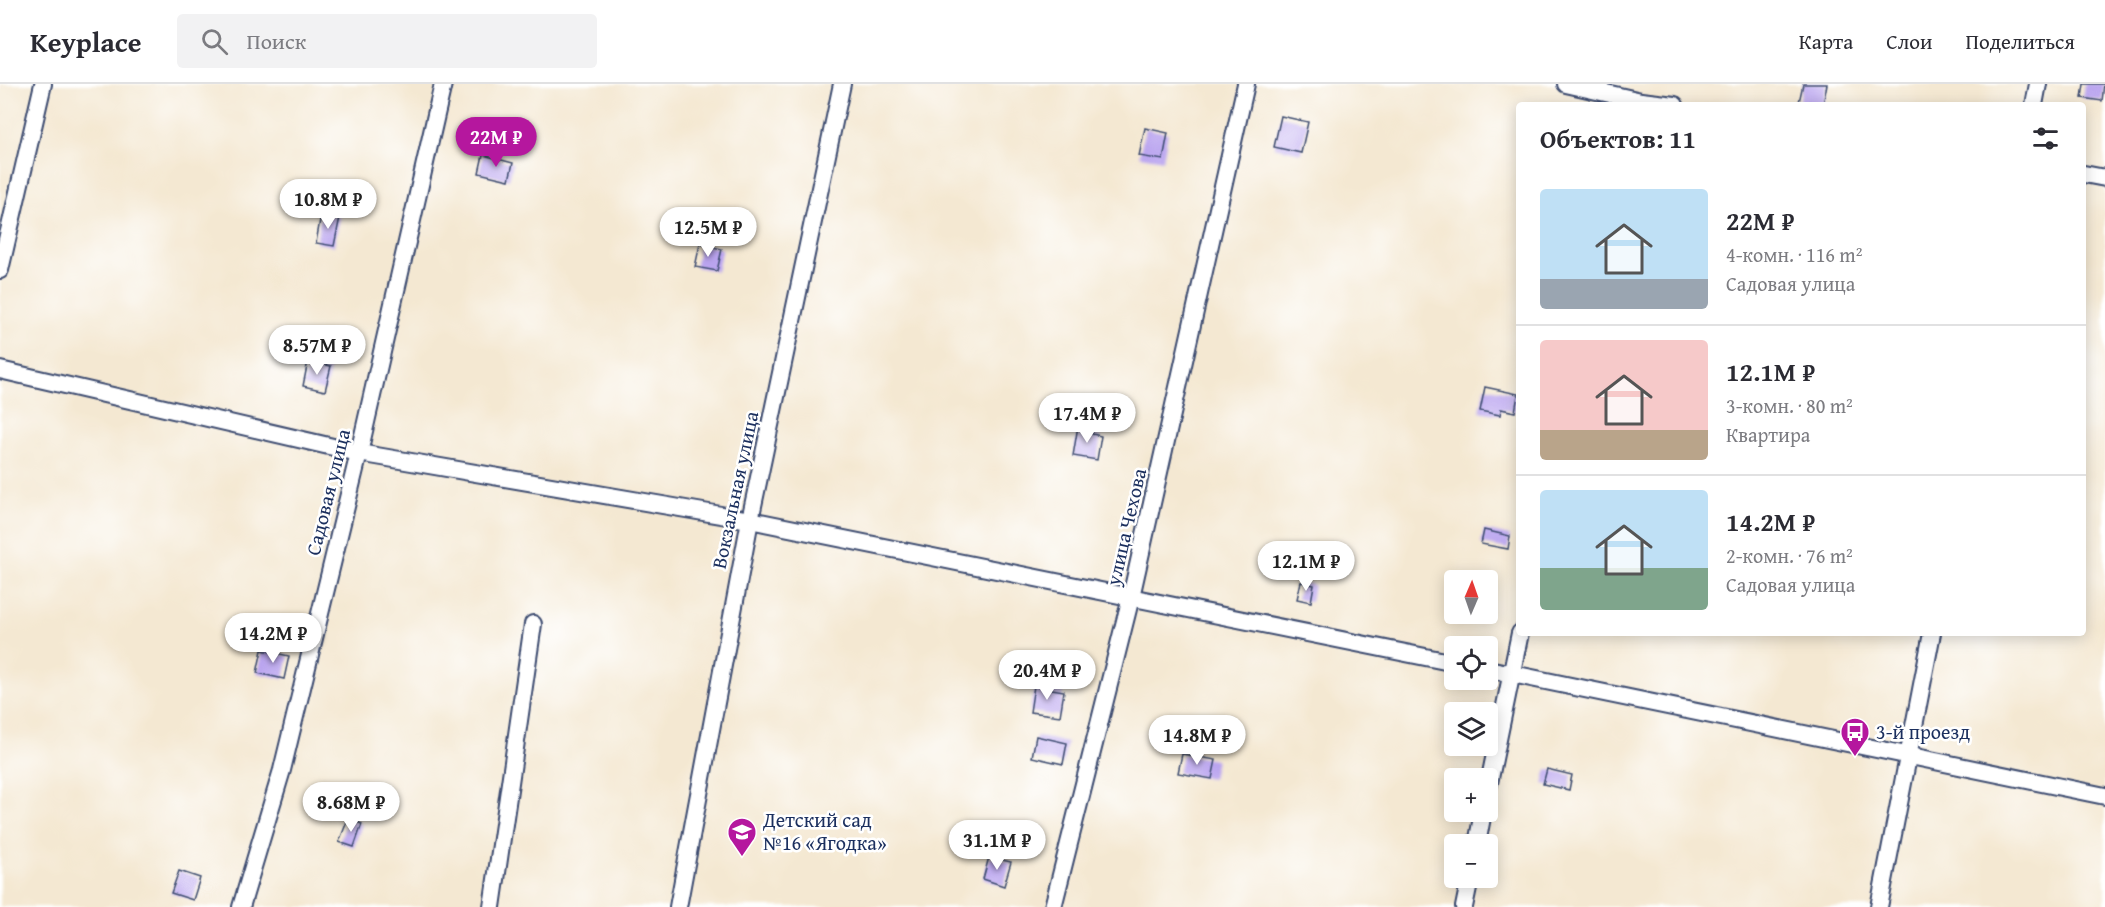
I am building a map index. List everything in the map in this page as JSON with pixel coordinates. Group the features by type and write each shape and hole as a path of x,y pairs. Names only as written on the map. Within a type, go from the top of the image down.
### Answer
{"street":[{"path":"0,270 43,84"},
{"name":"Садовая улица","path":"241,907 282,770 359,453 443,84"},
{"name":"Вокзальная улица","path":"678,907 750,520 842,84"},
{"name":"улица Чехова","path":"1053,907 1131,597 1246,84"},
{"path":"1566,84 1664,102"},
{"path":"2035,102 2038,84"},
{"path":"2086,174 2105,178"},
{"path":"0,370 359,453 750,520 1444,661"},
{"path":"492,907 533,624"},
{"path":"1492,768 1519,636"},
{"path":"1879,907 1931,636"},
{"path":"1498,671 2105,796"},
{"path":"1464,907 1468,888"}],"building":[{"path":"1803,84 1827,84 1824,102 1799,102"},
{"path":"2084,84 2104,84 2102,101 2082,98"},
{"path":"1281,116 1308,122 1301,153 1274,147"},
{"path":"1145,128 1168,133 1163,160 1139,156"},
{"path":"483,155 513,163 509,180 479,173"},
{"path":"321,214 340,217 334,246 316,243"},
{"path":"700,244 722,249 717,271 695,267"},
{"path":"308,361 331,366 325,391 303,386"},
{"path":"1485,387 1516,394 1515,412 1501,409 1500,415 1480,411"},
{"path":"1078,426 1093,429 1092,434 1101,436 1097,460 1073,456"},
{"path":"1484,530 1510,536 1508,549 1481,544"},
{"path":"1301,582 1314,585 1311,602 1297,599"},
{"path":"262,650 289,656 284,679 257,673"},
{"path":"1034,686 1064,691 1060,716 1030,712"},
{"path":"1036,736 1067,743 1063,764 1032,757"},
{"path":"1182,754 1216,760 1212,779 1178,773"},
{"path":"1547,769 1572,775 1569,790 1543,784"},
{"path":"348,819 362,824 354,847 339,842"},
{"path":"989,857 1011,862 1004,886 983,879"},
{"path":"179,871 200,878 193,900 171,893"}],"place":[{"name":"3-й проезд","path":"1855,758"},
{"name":"Детский сад №16 «Ягодка»","path":"742,858"}]}
